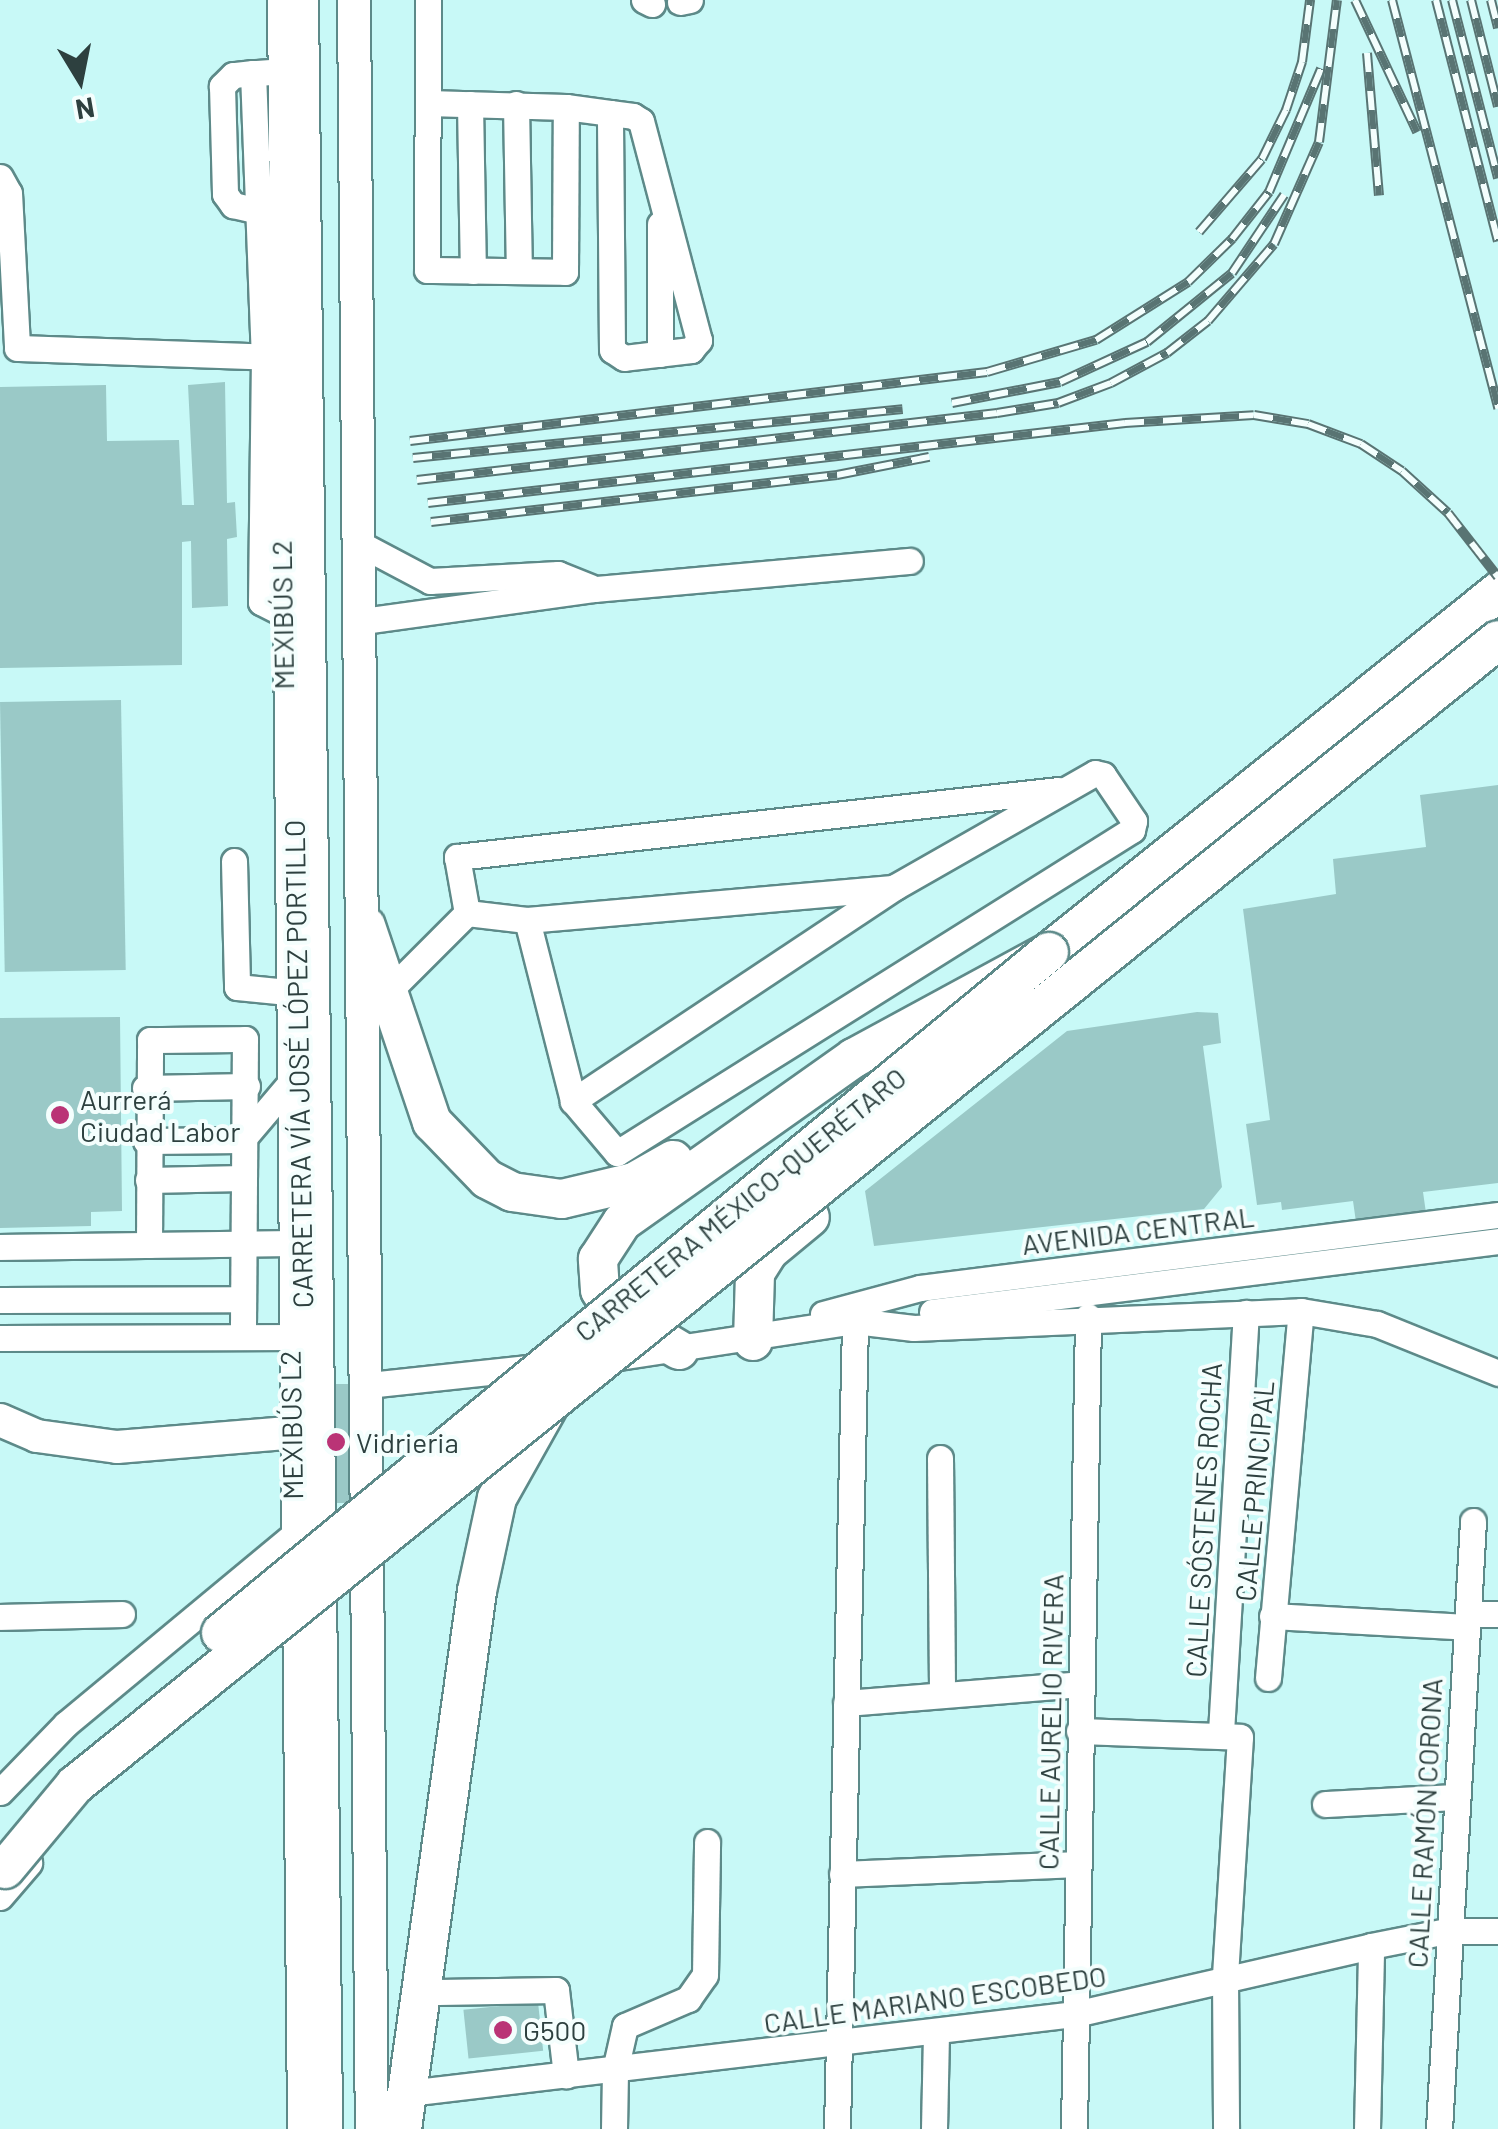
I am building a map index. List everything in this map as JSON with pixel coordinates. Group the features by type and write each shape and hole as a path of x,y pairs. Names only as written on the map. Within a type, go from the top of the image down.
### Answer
{"highway":[{"name":"CARRETERA MÉXICO-QUERÉTARO","path":"1,1870 67,1762 1050,952 1498,592"},
{"name":"CARRETERA MÉXICO-QUERÉTARO","path":"1,1870 75,1785 557,1393 1498,640"},
{"path":"753,1340 755,1272 791,1232 1152,942 1234,854"},
{"path":"366,926 432,1122 487,1179 536,1197 598,1194 634,1182 890,1036 1050,952"},
{"path":"679,1350 612,1310 598,1277 607,1239 655,1196 854,1058"},
{"path":"402,2129 477,1591 496,1498 557,1393"}],"main road":[{"name":"CARRETERA VÍA JOSÉ LÓPEZ PORTILLO","path":"284,0 269,72 277,357 293,618 304,2129"},
{"path":"354,0 366,926 372,2129"},
{"path":"0,1420 38,1436 118,1447 300,1432"}],"street":[{"name":"MEXIBÚS L2","path":"305,0 329,2129"},
{"path":"342,0 360,2129"},
{"path":"428,0 427,270 559,274 567,264 566,107"},
{"path":"0,177 9,193 17,348 277,357 259,211 233,204 225,194 222,86 233,74 269,72"},
{"path":"428,103 566,107 610,113 647,126 699,340 690,350 616,357 612,350 610,113"},
{"path":"470,104 473,270"},
{"path":"516,104 518,271"},
{"path":"660,184 660,354"},
{"path":"362,545 430,581 558,574 594,589"},
{"path":"363,621 594,589 910,560"},
{"path":"527,920 573,1101 612,1150 622,1151 1135,826 1099,772 895,887 573,1101"},
{"path":"467,912 457,857 1068,788"},
{"path":"234,861 237,987 298,992"},
{"path":"467,912 527,920 895,887"},
{"path":"386,994 467,912"},
{"path":"149,1246 145,1088 148,1046 158,1038 245,1040 244,1337"},
{"path":"146,1141 242,1140 298,1074"},
{"path":"145,1088 247,1086"},
{"path":"148,1180 243,1178"},
{"name":"AVENIDA CENTRAL","path":"793,1332 852,1304 920,1288 1498,1215"},
{"name":"AVENIDA CENTRAL","path":"368,1386 629,1357 854,1321 1498,1241"},
{"path":"0,1247 299,1243"},
{"path":"0,1300 242,1299"},
{"path":"836,2129 854,1321 914,1328 1088,1316 1301,1311 1377,1324 1498,1372"},
{"name":"CALLE PRINCIPAL","path":"1268,1678 1301,1311"},
{"name":"CALLE SÓSTENES ROCHA","path":"1226,2129 1230,1734 1246,1312"},
{"name":"CALLE AURELIO RIVERA","path":"1074,2129 1088,1316"},
{"path":"0,1338 300,1336"},
{"path":"410,2129 425,2091 496,1577 510,1513 567,1414 629,1357"},
{"path":"940,1458 942,1696"},
{"name":"CALLE RAMÓN CORONA","path":"1438,2129 1473,1521"},
{"path":"0,1792 80,1711 300,1530"},
{"path":"0,1618 122,1614"},
{"path":"1,1870 236,1658 300,1614"},
{"path":"1272,1616 1467,1620 1498,1614"},
{"path":"846,1703 1080,1684"},
{"path":"1079,1731 1230,1734"},
{"path":"1325,1804 1456,1797"},
{"path":"614,2129 616,2070 626,2026 700,1990 707,1842"},
{"path":"842,1874 1078,1864"},
{"name":"CALLE MARIANO ESCOBEDO","path":"425,2091 838,2046 1075,2014 1225,1976 1371,1946 1447,1932 1498,1931"},
{"path":"1367,2129 1371,1946"},
{"path":"438,1992 556,1990 566,2075"},
{"path":"934,2129 936,2034"}],"building":[{"path":"225,382 227,503 235,502 237,537 227,539 228,606 192,608 191,541 182,542 182,665 0,668 0,387 106,385 107,441 179,440 182,505 194,505 188,385"},
{"path":"121,700 126,970 5,972 0,702"},
{"path":"1498,785 1498,1183 1423,1192 1426,1213 1356,1222 1353,1201 1282,1210 1281,1202 1257,1205 1246,1124 1270,1120 1243,909 1336,894 1333,859 1426,847 1420,795"},
{"path":"1197,1012 1218,1013 1221,1043 1203,1046 1222,1187 1204,1209 874,1246 865,1191 1067,1031"},
{"name":"Aurrerá Ciudad Labor","path":"120,1017 122,1211 91,1212 91,1226 0,1228 0,1018"},
{"path":"329,1384 353,1384 353,1503 329,1503"},
{"name":"G500","path":"538,2002 543,2051 469,2059 463,2010"}],"railway":[{"path":"1199,232 1262,159 1286,110 1302,62 1310,0"},
{"path":"417,480 997,413 1058,403 1111,383 1167,353 1208,321 1274,244 1319,142 1337,0"},
{"path":"1355,0 1417,132"},
{"path":"1392,0 1498,408"},
{"path":"1436,0 1498,241"},
{"path":"1452,0 1498,178"},
{"path":"1471,0 1498,107"},
{"path":"1491,0 1498,28"},
{"path":"1367,53 1379,195"},
{"path":"410,441 987,372 1096,340 1188,282 1232,239 1269,192 1321,69"},
{"path":"952,403 1060,382 1147,342 1232,273 1284,195"},
{"path":"413,458 903,409"},
{"path":"428,503 1125,423 1254,415 1308,424 1361,444 1402,471 1448,513 1498,577"},
{"path":"431,522 837,475 929,457"}],"place":[{"name":"Aurrerá Ciudad Labor","path":"60,1115"},
{"name":"Vidrieria","path":"336,1442"},
{"name":"G500","path":"503,2030"}]}
